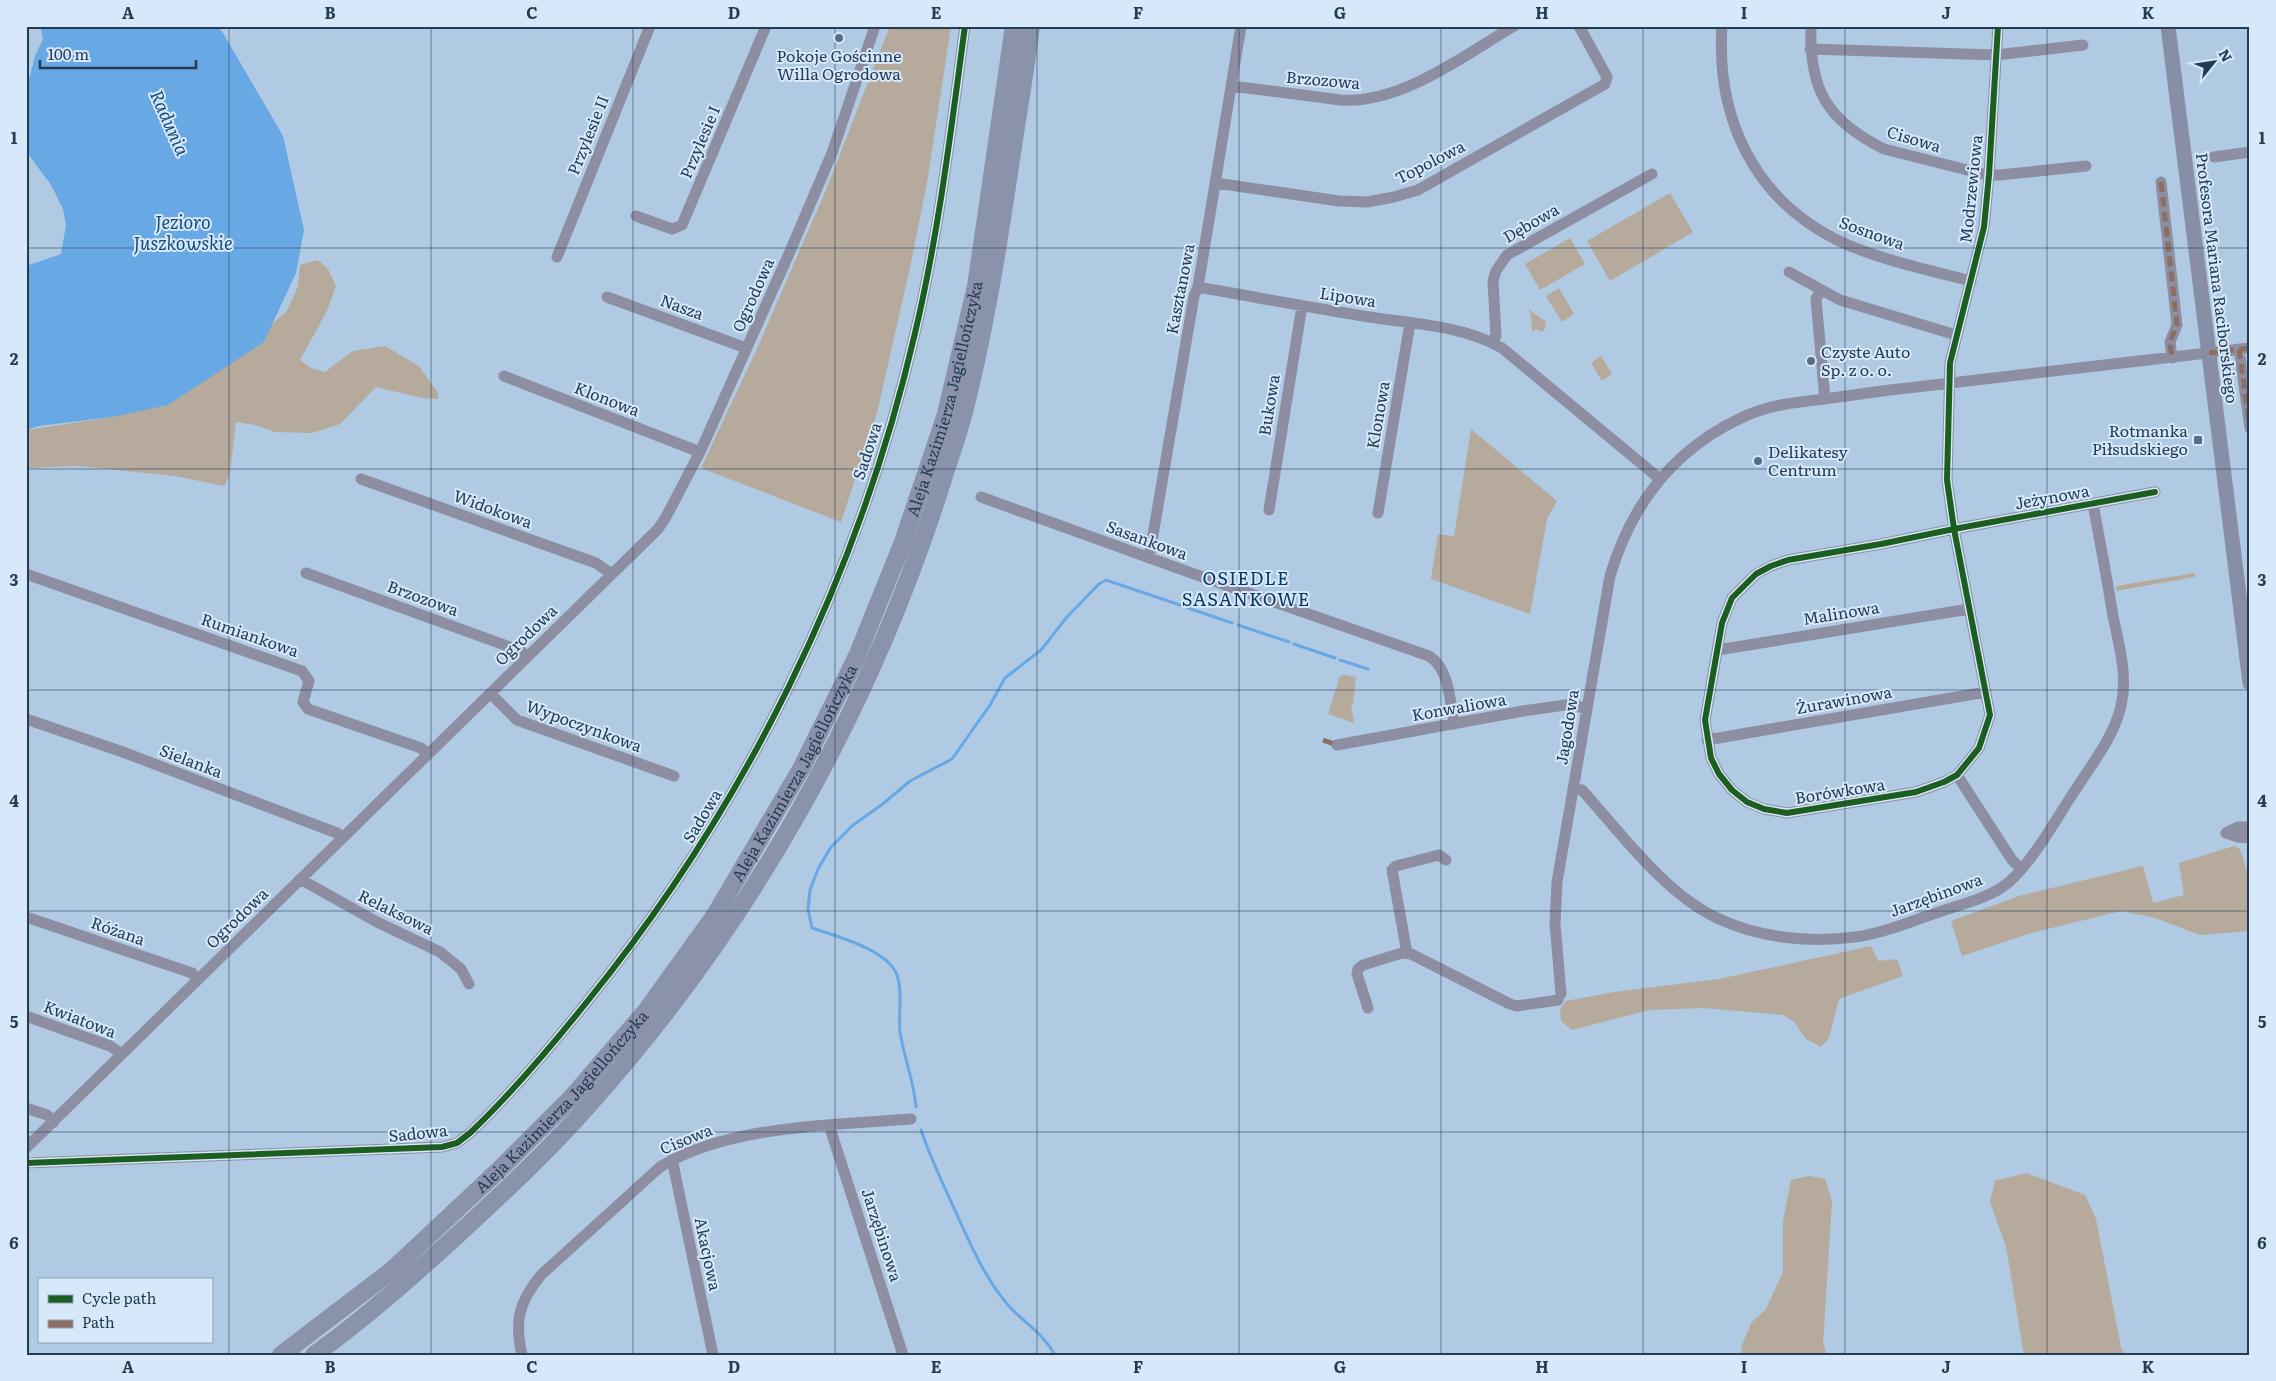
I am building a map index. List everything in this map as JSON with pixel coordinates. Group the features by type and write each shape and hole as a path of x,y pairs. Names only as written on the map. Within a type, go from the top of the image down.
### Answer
{"highway":[{"name":"Aleja Kazimierza Jagiellończyka","path":"281,1355 392,1271 500,1169 572,1097 646,1011 715,915 801,769 857,656 903,542 946,414 976,286 1014,26"},
{"name":"Aleja Kazimierza Jagiellończyka","path":"314,1355 408,1281 516,1181 586,1109 658,1022 731,922 821,773 874,662 924,538 964,413 993,280 1031,26"}],"main road":[{"name":"Profesora Mariana Raciborskiego","path":"2168,26 2250,682"}],"street":[{"name":"Przylesie II","path":"557,257 650,26"},
{"name":"Przylesie I","path":"636,216 672,229 682,225 766,26"},
{"name":"Ogrodowa","path":"26,1148 662,523 700,452 832,153 875,26"},
{"name":"Sadowa","path":"26,1163 442,1147 457,1143 470,1133 553,1044 633,945 698,850 777,711 844,562 895,411 915,335 933,252 965,26"},
{"name":"Kasztanowa","path":"1149,558 1194,296 1198,287 1216,183 1240,26"},
{"name":"Brzozowa","path":"1232,86 1341,100 1379,98 1407,89 1514,26"},
{"name":"Topolowa","path":"1216,183 1340,201 1367,202 1406,194 1428,184 1605,84 1607,77 1579,26"},
{"name":"Sosnowa","path":"1722,26 1722,70 1731,118 1743,147 1756,169 1778,196 1818,228 1852,246 1971,281"},
{"name":"Cisowa","path":"1811,26 1810,49 1813,75 1820,92 1828,105 1851,128 1884,148 1990,175 2086,166"},
{"name":"Modrzewiowa","path":"1950,382 1950,363 1984,227 1990,175 1998,26"},
{"path":"1810,49 1996,54 2083,45"},
{"path":"2214,156 2250,152"},
{"name":"Dębowa","path":"1491,342 1496,336 1494,275 1507,255 1652,174"},
{"path":"2160,182 2177,325 2170,342 2172,358"},
{"path":"1789,272 1840,300 1956,336"},
{"name":"Lipowa","path":"1198,287 1302,306 1455,330 1491,342 1502,348 1660,479"},
{"path":"1821,290 1816,299 1825,399"},
{"name":"Nasza","path":"607,297 746,348"},
{"name":"Bukowa","path":"1269,510 1302,306"},
{"name":"Klonowa","path":"1378,513 1410,323"},
{"path":"2244,349 2250,428"},
{"name":"Jagodowa","path":"1407,953 1510,1004 1517,1006 1559,997 1556,942 1557,890 1586,708 1607,592 1615,559 1636,512 1660,479 1693,447 1740,418 1780,405 1950,382 2244,349"},
{"name":"Klonowa","path":"504,376 700,452"},
{"name":"Borówkowa","path":"1950,382 1947,480 1954,529 1990,715 1979,748 1957,775 1916,792 1787,814 1746,802 1732,790 1711,758 1705,720 1722,623 1732,598 1756,574 1788,560 1954,529"},
{"name":"Widokowa","path":"362,479 596,563 612,574"},
{"name":"Jeżynowa","path":"1954,529 2155,492"},
{"name":"Sasankowa","path":"981,497 1430,656 1438,662 1443,670 1454,724"},
{"name":"Jarzębinowa","path":"1573,788 1582,790 1663,880 1682,896 1716,918 1766,934 1796,939 1822,940 1856,937 1889,929 1978,899 1997,890 2021,869 2106,742 2122,705 2123,668 2093,504"},
{"name":"Brzozowa","path":"306,573 521,651 527,656"},
{"name":"Rumiankowa","path":"26,574 302,671 309,681 303,702 308,710 421,748 427,754"},
{"name":"Malinowa","path":"1718,650 1969,609"},
{"name":"Żurawinowa","path":"1707,740 1986,692"},
{"name":"Wypoczynkowa","path":"490,693 517,720 674,776"},
{"name":"Konwaliowa","path":"1336,746 1572,704 1586,708"},
{"name":"Sielanka","path":"26,719 120,751 337,833 342,837"},
{"path":"1957,775 2012,860 2021,869"},
{"path":"2250,827 2238,827 2226,833 2250,838"},
{"path":"1368,1008 1358,969 1363,965 1407,953 1392,870 1396,866 1440,855 1446,860"},
{"name":"Relaksowa","path":"300,879 377,922 440,952 461,969 469,984"},
{"name":"Różana","path":"26,917 192,974 197,979"},
{"name":"Kwiatowa","path":"26,1016 110,1046 122,1054"},
{"path":"26,1108 47,1115 54,1122"},
{"name":"Cisowa","path":"522,1355 518,1329 519,1313 528,1291 541,1275 660,1167 672,1159 730,1139 829,1125 910,1119"},
{"name":"Jarzębinowa","path":"829,1125 903,1355"},
{"name":"Akacjowa","path":"672,1159 712,1355"}],"shaded area":[{"path":"890,26 951,26 928,177 911,263 877,413 841,522 701,468 756,351 826,190"},
{"path":"1670,193 1693,232 1610,281 1587,241"},
{"path":"1570,238 1585,264 1540,290 1525,264"},
{"path":"318,260 328,269 336,286 326,313 300,360 311,368 325,372 353,351 385,346 419,366 438,393 438,399 422,398 376,387 340,424 312,433 275,432 255,425 236,422 230,472 225,486 175,476 78,466 26,468 26,430 112,417 264,342 271,325 287,311 298,286 300,265"},
{"path":"1559,288 1574,314 1562,322 1546,296"},
{"path":"1531,310 1547,322 1542,332 1536,329 1532,332 1529,311"},
{"path":"1601,356 1612,374 1602,381 1591,363"},
{"path":"1471,429 1557,501 1547,519 1530,614 1431,579 1438,534 1454,536"},
{"path":"2195,573 2195,577 2116,591 2116,586"},
{"path":"1340,676 1356,677 1353,704 1351,705 1354,723 1328,714"},
{"path":"2234,846 2240,849 2250,881 2250,931 2200,935 2155,918 2121,911 2031,933 1962,956 1951,921 2019,896 2143,866 2153,903 2184,895 2179,863"},
{"path":"1871,946 1878,961 1897,959 1903,976 1839,999 1829,1038 1821,1047 1806,1039 1794,1022 1783,1015 1704,1008 1649,1010 1572,1030 1561,1021 1560,1009 1566,1001 1614,992 1719,979"},
{"path":"2027,1173 2085,1195 2096,1219 2121,1347 2125,1355 2024,1355 2006,1246 1990,1202 1995,1181"},
{"path":"1809,1176 1825,1179 1832,1201 1823,1344 1827,1355 1741,1355 1742,1344 1752,1322 1766,1309 1783,1272 1783,1221 1791,1180"}],"water":[{"name":"Jezioro Juszkowskie","path":"40,26 217,26 223,33 283,136 304,230 296,273 264,342 168,405 112,417 39,426 26,430 26,266 61,254 66,225 63,209 51,185 26,151 26,91 35,56 43,39"}],"waterway":[{"path":"916,1107 900,1032 900,989 897,975 892,966 872,951 812,928 808,909 810,890 818,869 831,847 852,826 910,781 952,759 990,705 1005,678 1041,650 1067,617 1099,584 1106,580 1183,606"},
{"path":"1188,608 1232,623"},
{"path":"1238,625 1289,642"},
{"path":"1294,644 1335,658"},
{"path":"1340,660 1368,669"},
{"path":"921,1130 936,1169 988,1278 1009,1306 1044,1339 1055,1355"}],"marked path":[{"path":"2161,182 2177,325 2170,342 2172,358"},
{"path":"2209,353 2250,348"},
{"path":"2239,349 2250,428"},
{"path":"1323,740 1337,745"}],"cycle path":[{"path":"26,1163 442,1147 457,1143 486,1118 559,1037 643,929 696,851 745,770 789,687 828,601 862,513 891,424 915,333 938,219 965,26"},
{"path":"1998,26 1984,227 1950,363 1947,480 1954,529 1990,715 1979,748 1957,775 1916,792 1787,813 1764,809 1747,802 1732,790 1719,774 1711,758 1705,720 1722,623 1732,598 1756,574 1788,560 1881,544 1954,529 2155,492"}],"place":[{"name":"Pokoje Gościnne Willa Ogrodowa","path":"839,38"},
{"name":"Czyste Auto Sp. z o. o.","path":"1811,361"},
{"name":"Rotmanka Piłsudskiego","path":"2198,440"},
{"name":"Delikatesy Centrum","path":"1758,461"}],"district":[{"name":"OSIEDLE SASANKOWE","path":"1246,589"}],"water label":[{"name":"Radunia","path":"169,123"}]}
